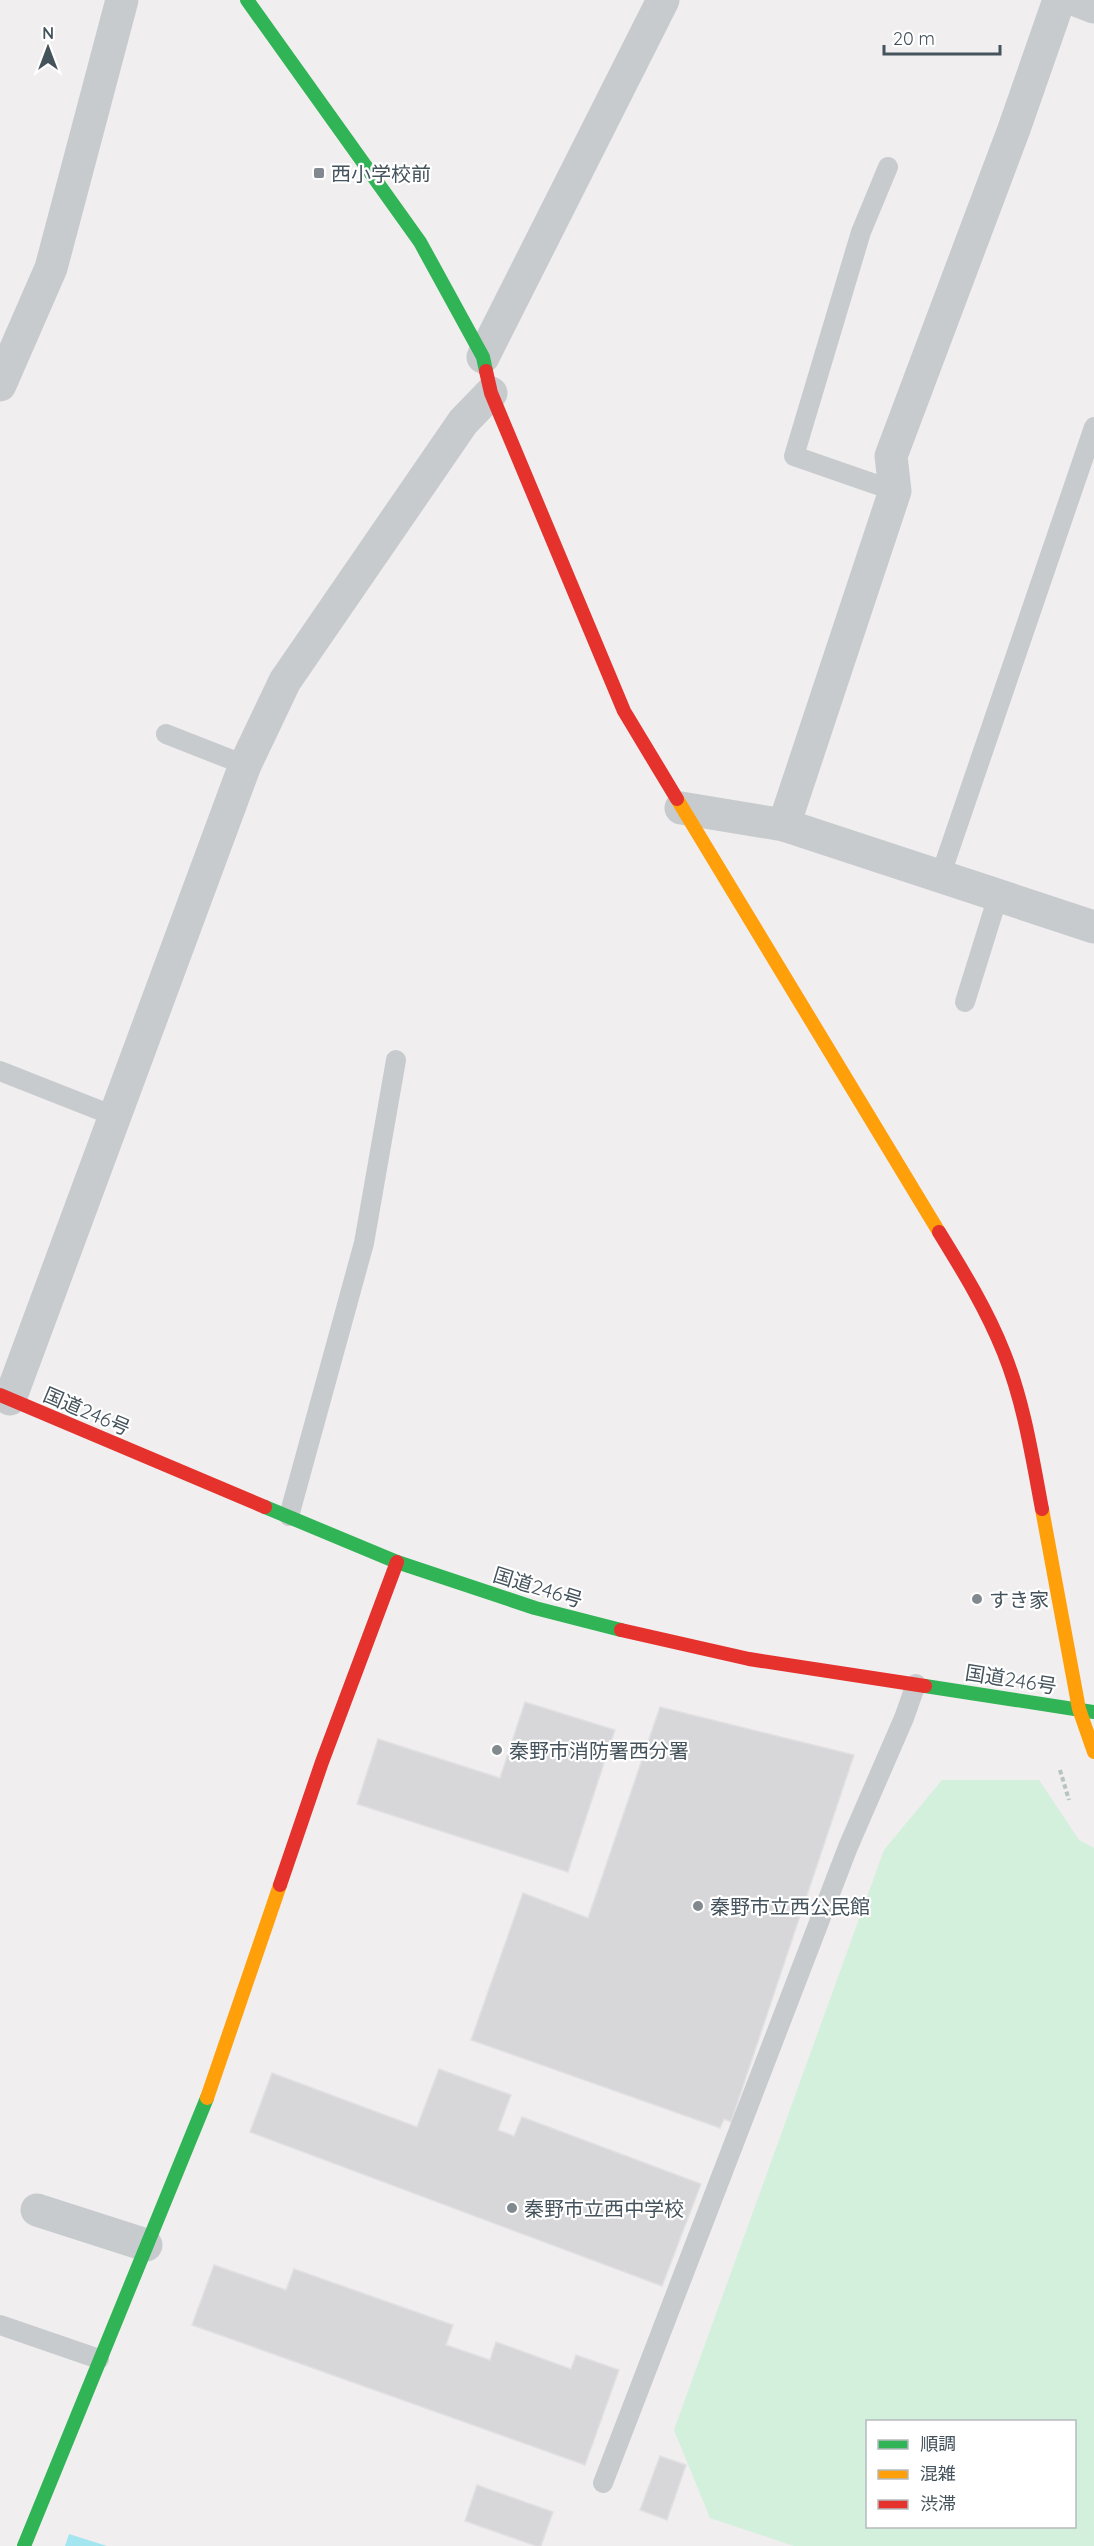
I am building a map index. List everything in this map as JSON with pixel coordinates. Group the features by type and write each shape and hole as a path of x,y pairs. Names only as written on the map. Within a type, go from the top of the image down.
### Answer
{"main road":[{"path":"248,0 420,242 483,357 491,393 624,711 988,1317 1005,1354 1025,1418 1079,1709 1094,1752"},
{"name":"国道246号","path":"5,1397 397,1562 535,1608 627,1632 749,1659 1094,1712"},
{"path":"24,2546 214,2081 322,1762 397,1562"}],"street":[{"path":"0,385 51,268 122,0"},
{"path":"483,357 663,0"},
{"path":"784,825 895,491 891,456 1014,129 1059,0"},
{"path":"1076,0 1094,7"},
{"path":"5,1397 114,1116 245,765 285,681 463,422 491,393"},
{"path":"681,808 784,825 1094,927"},
{"path":"37,2210 146,2245"}],"lane":[{"path":"888,167 861,232 794,456 895,491"},
{"path":"940,877 1094,427"},
{"path":"166,734 245,765"},
{"path":"965,1002 998,896"},
{"path":"289,1516 364,1244 396,1060"},
{"path":"0,1071 114,1116"},
{"path":"603,2483 843,1858 904,1718 916,1684"},
{"path":"0,2325 99,2359"}],"path":[{"path":"1060,1770 1069,1800"}],"green space":[{"path":"942,1780 1039,1780 1079,1840 1094,1848 1094,2546 794,2546 710,2518 674,2430 884,1850"}],"water":[{"path":"69,2534 107,2546 65,2546"}],"building":[{"path":"525,1702 615,1730 568,1872 357,1804 378,1739 500,1778"},
{"name":"秦野市立西公民館","path":"660,1707 854,1755 731,2122 724,2119 720,2128 471,2040 523,1893 588,1918"},
{"path":"439,2069 511,2095 498,2130 514,2136 522,2117 701,2184 662,2286 250,2132 272,2073 417,2127"},
{"path":"214,2265 286,2290 294,2269 453,2325 446,2345 490,2360 496,2342 571,2369 576,2355 619,2370 585,2465 192,2325"},
{"path":"660,2456 686,2465 667,2520 640,2510"},
{"path":"477,2485 553,2512 541,2546 465,2521"}],"traffic: fast":[{"path":"247,0 420,242 483,357 486,371"},
{"path":"265,1507 397,1562 535,1608 621,1630"},
{"path":"925,1686 1094,1712"},
{"path":"24,2546 207,2098"}],"traffic: slow":[{"path":"677,799 939,1232"},
{"path":"1042,1509 1079,1709 1094,1752"},
{"path":"207,2098 280,1885"}],"traffic: jam":[{"path":"486,371 491,393 624,711 677,799"},
{"path":"939,1232 966,1276 1004,1353 1022,1410 1042,1509"},
{"path":"0,1395 265,1507"},
{"path":"280,1885 322,1762 397,1562"},
{"path":"621,1630 749,1659 925,1686"}],"place":[{"name":"西小学校前","path":"319,173"},
{"name":"すき家","path":"977,1599"},
{"name":"秦野市消防署西分署","path":"497,1750"},
{"name":"秦野市立西公民館","path":"698,1906"},
{"name":"秦野市立西中学校","path":"512,2208"}]}
